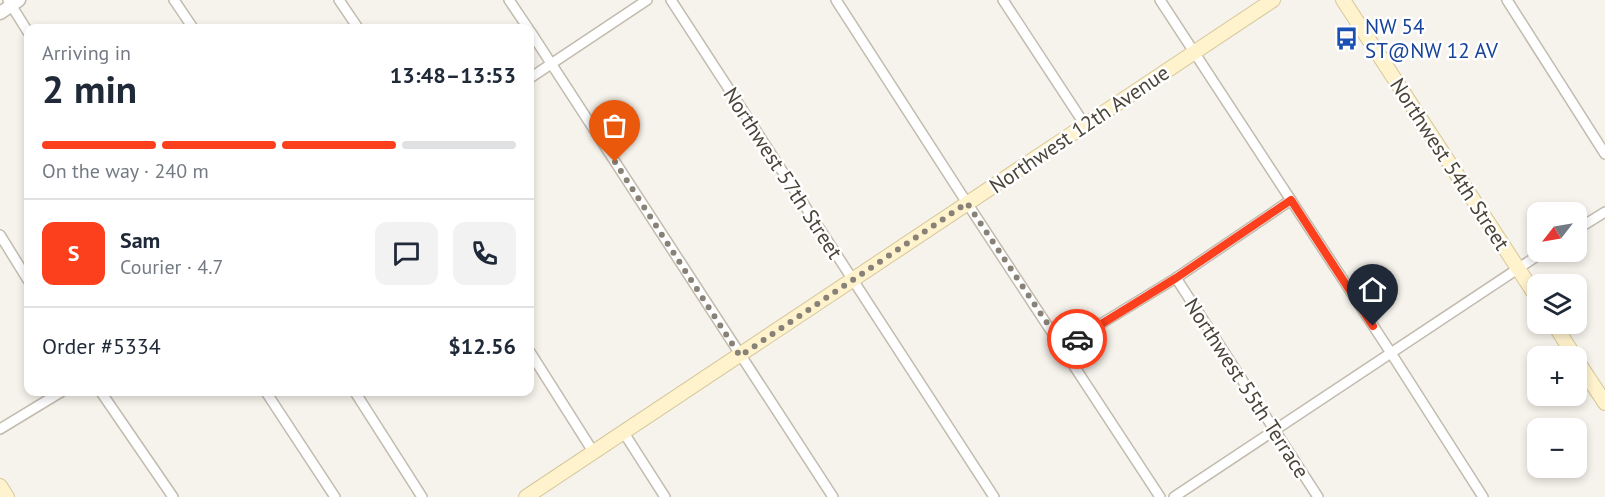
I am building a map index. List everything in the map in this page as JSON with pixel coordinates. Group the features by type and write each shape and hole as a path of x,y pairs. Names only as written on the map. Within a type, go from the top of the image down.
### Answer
{"main road":[{"name":"Northwest 12th Avenue","path":"526,497 1273,0"},
{"name":"Northwest 54th Street","path":"1343,0 1527,282"},
{"path":"1587,375 1605,403"},
{"path":"0,486 8,497"}],"street":[{"path":"174,0 190,24"},
{"path":"339,0 355,24"},
{"path":"509,0 525,24"},
{"path":"534,75 647,0"},
{"name":"Northwest 57th Street","path":"671,0 994,497"},
{"path":"836,0 1160,497"},
{"path":"1002,0 1085,124"},
{"path":"1160,0 1391,352 1483,497"},
{"path":"1507,0 1605,154"},
{"path":"0,13 13,2 24,24"},
{"path":"534,38 833,497"},
{"path":"1063,347 1176,278 1291,200"},
{"path":"1587,223 1605,212"},
{"path":"0,235 24,274"},
{"path":"1174,497 1527,262"},
{"name":"Northwest 55th Terrace","path":"1176,278 1318,497"},
{"path":"534,358 594,453"},
{"path":"0,429 54,396"},
{"path":"104,396 173,497"},
{"path":"269,396 334,497"},
{"path":"358,396 422,497"},
{"path":"624,433 665,497"}],"way so far":[{"path":"615,162 740,356 967,203 1063,347 1077,339"}],"place":[{"name":"NW 54 ST@NW 12 AV","path":"1347,38"}],"route":[{"path":"1077,339 1176,278 1291,200 1373,326"}]}
